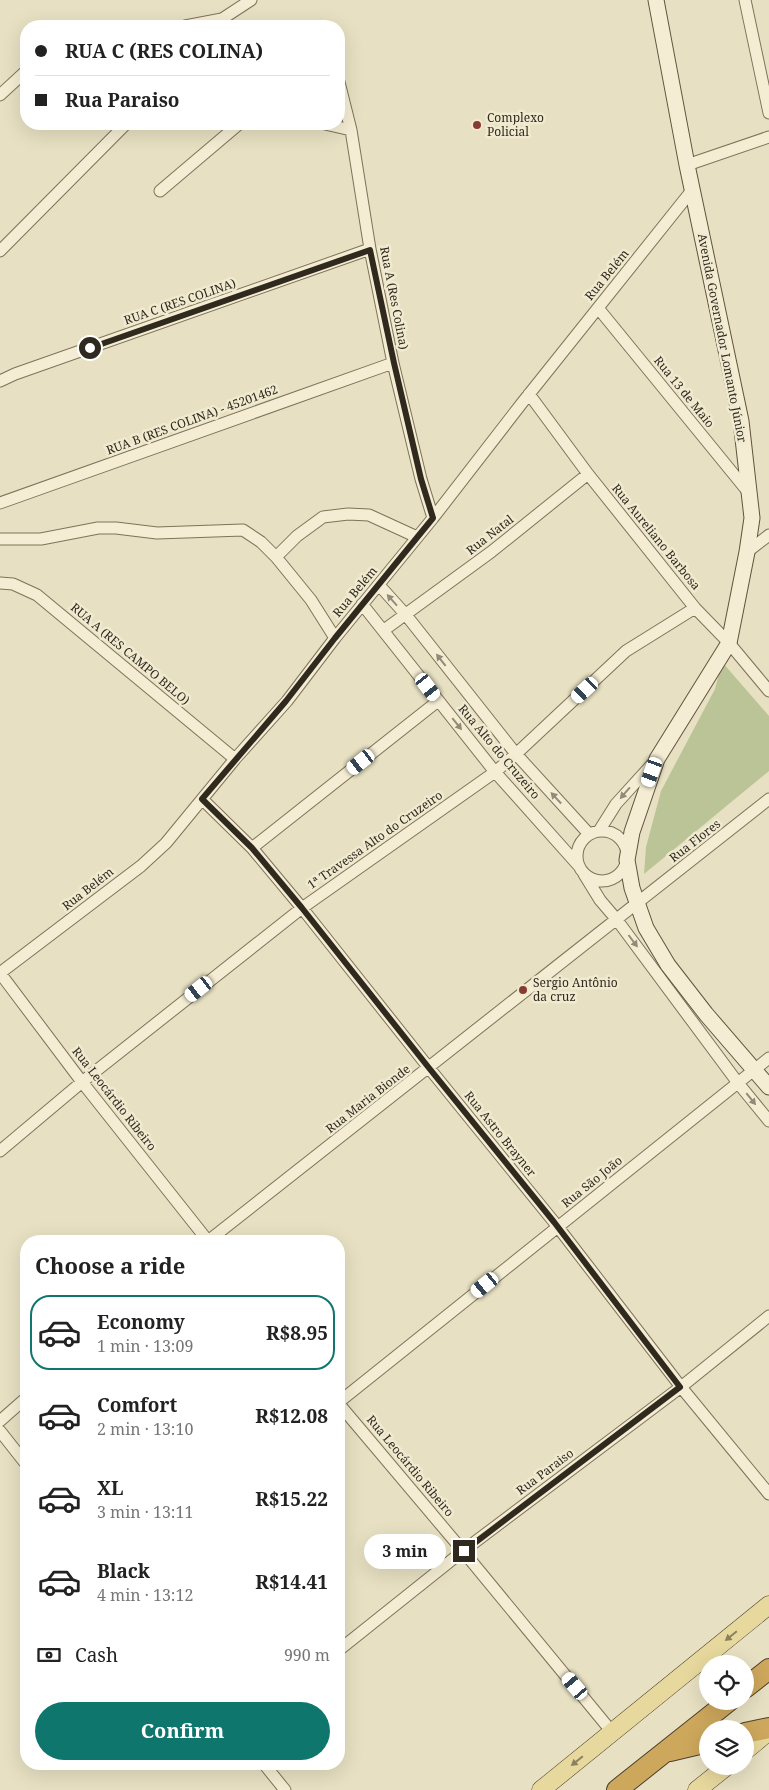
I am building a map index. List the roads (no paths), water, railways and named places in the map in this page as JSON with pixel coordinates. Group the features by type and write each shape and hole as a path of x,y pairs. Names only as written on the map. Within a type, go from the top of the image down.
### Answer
{"highway":[{"path":"754,1681 769,1669"},
{"path":"617,1790 717,1710"},
{"path":"754,1732 769,1730"},
{"path":"666,1752 699,1744"}],"main road":[{"name":"Avenida Governador Lomanto Júnior","path":"656,0 741,421 752,518 729,643 657,760 632,832 628,860 632,888 646,928 668,965 706,1014 769,1087"},
{"path":"541,1790 769,1606"},
{"path":"754,1743 769,1730"},
{"path":"697,1790 716,1775"}],"street":[{"path":"222,20 251,0"},
{"path":"745,0 769,113"},
{"path":"0,96 20,77"},
{"name":"Rua A (Res Colina)","path":"345,106 351,130 370,250 394,363 421,479 433,518"},
{"path":"345,129 351,130"},
{"path":"0,251 120,130"},
{"path":"160,191 232,130"},
{"path":"688,165 769,137"},
{"name":"Rua Belém","path":"0,973 141,866 166,843 235,759 286,701 693,189"},
{"name":"RUA C (RES COLINA)","path":"0,381 15,374 370,250"},
{"name":"Rua 13 de Maio","path":"598,308 749,492"},
{"name":"RUA B (RES COLINA) - 45201462","path":"0,502 394,363"},
{"name":"Rua Aureliano Barbosa","path":"529,394 588,474 695,608 729,643 769,691"},
{"name":"Rua Natal","path":"406,615 491,552 588,474"},
{"path":"276,557 297,536 323,517 348,514 369,515 417,537"},
{"path":"0,539 41,539 98,528 116,528 157,533 243,530 261,542 276,557 311,600 335,638"},
{"path":"747,552 769,535"},
{"name":"RUA A (RES CAMPO BELO)","path":"0,583 13,584 37,595 235,759"},
{"name":"Rua Alto do Cruzeiro","path":"379,585 406,615 516,754 594,832"},
{"name":"Rua Alto do Cruzeiro","path":"362,604 495,772 581,869 600,900 617,920 738,1083 769,1121"},
{"name":"1ª Travessa Alto do Cruzeiro","path":"0,1151 82,1082 302,908 495,772 626,651 695,608"},
{"path":"384,630 406,615"},
{"path":"252,848 438,702"},
{"path":"594,832 614,834 620,838 627,852 628,860 624,868 618,876 610,880 601,882 592,879 581,869 577,851 580,844 594,832 616,804 657,760"},
{"name":"Rua Astro Brayner","path":"202,799 252,848 302,908 558,1227 680,1387 769,1494"},
{"name":"Rua Flores","path":"638,903 769,799"},
{"name":"Rua Maria Bionde","path":"216,1235 638,903"},
{"name":"Rua Leocárdio Ribeiro","path":"0,973 82,1082 203,1235"},
{"name":"Rua São João","path":"345,1398 769,1058"},
{"name":"Rua Paraiso","path":"345,1645 769,1316"},
{"path":"0,1421 20,1403"},
{"name":"Rua Leocárdio Ribeiro","path":"345,1410 464,1551 612,1732"},
{"path":"0,1431 20,1456"},
{"path":"269,1770 285,1790"}],"place":[{"name":"Complexo Policial","path":"477,125"},
{"name":"Sergio Antônio da cruz","path":"523,990"}]}
